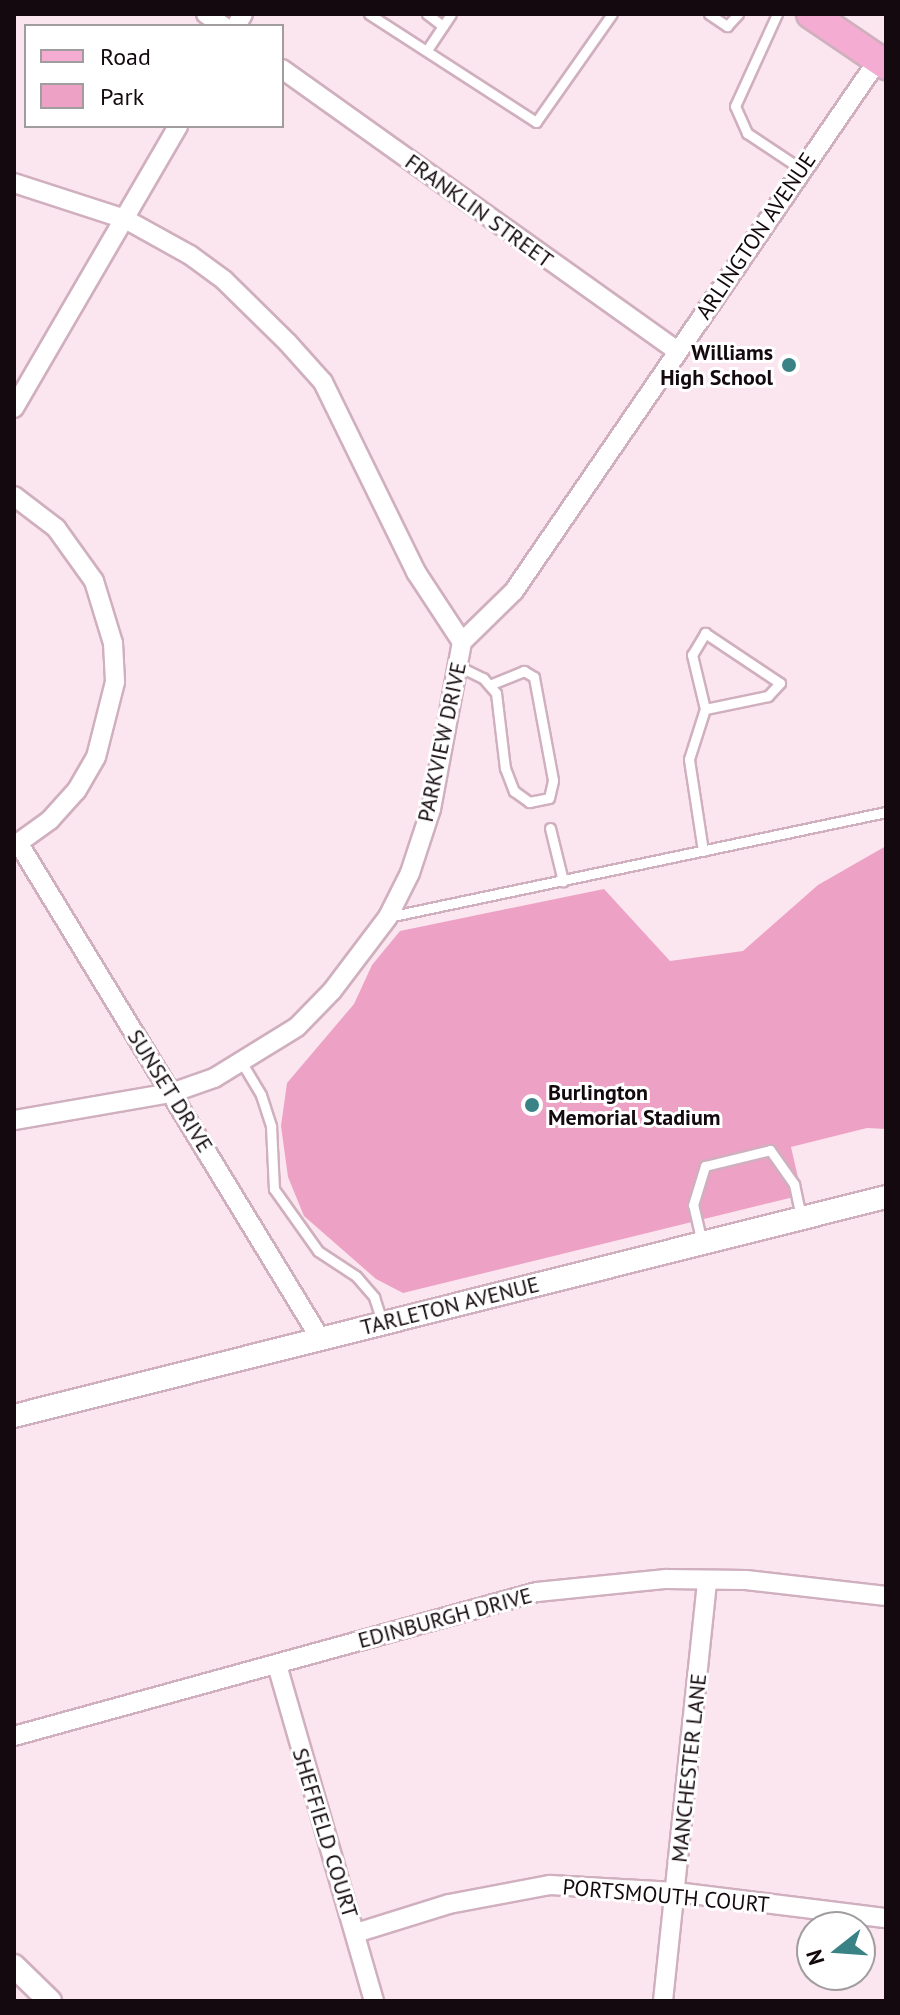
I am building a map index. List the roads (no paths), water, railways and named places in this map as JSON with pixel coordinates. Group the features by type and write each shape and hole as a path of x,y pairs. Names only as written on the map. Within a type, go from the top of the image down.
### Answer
{"main road":[{"path":"821,17 882,62"}],"street":[{"name":"ARLINGTON AVENUE","path":"462,642 514,591 801,169 882,62"},
{"name":"FRANKLIN STREET","path":"284,70 677,351"},
{"path":"14,408 177,128"},
{"name":"PARKVIEW DRIVE","path":"14,183 125,219 224,280 323,382 416,572 462,642 431,809 410,873 388,917 324,1000 297,1027 242,1063 171,1093 14,1120"},
{"path":"14,496 56,528 94,581 113,643 115,682 100,745 76,791 17,845"},
{"name":"SUNSET DRIVE","path":"17,845 320,1338"},
{"name":"TARLETON AVENUE","path":"14,1416 886,1197"},
{"name":"EDINBURGH DRIVE","path":"14,1736 537,1592 666,1579 707,1583 746,1580 886,1596"},
{"name":"MANCHESTER LANE","path":"663,2001 707,1583"},
{"name":"SHEFFIELD COURT","path":"277,1665 374,2001"},
{"name":"PORTSMOUTH COURT","path":"356,1933 508,1890 563,1886 676,1892 886,1918"},
{"path":"14,1966 50,2001"}],"lane":[{"path":"369,14 536,122 612,14"},
{"path":"427,14 443,26"},
{"path":"427,50 451,14"},
{"path":"709,14 727,26 738,14"},
{"path":"777,14 735,106 747,133 801,169"},
{"path":"703,851 689,759 705,709 692,655 705,633 780,683 768,696 705,709"},
{"path":"458,666 492,684"},
{"path":"524,671 534,677 553,780 553,790 543,800 529,802 514,791 492,684 524,671"},
{"path":"543,800 546,812"},
{"path":"388,917 886,812"},
{"path":"550,828 563,881"},
{"path":"242,1063 261,1095 271,1126 274,1189 318,1251 356,1276 374,1297 382,1322"},
{"path":"702,1243 693,1205 705,1166 770,1150 794,1184 801,1218"}],"place":[{"name":"Williams High School","path":"789,365"},
{"name":"Burlington Memorial Stadium","path":"532,1105"}]}
